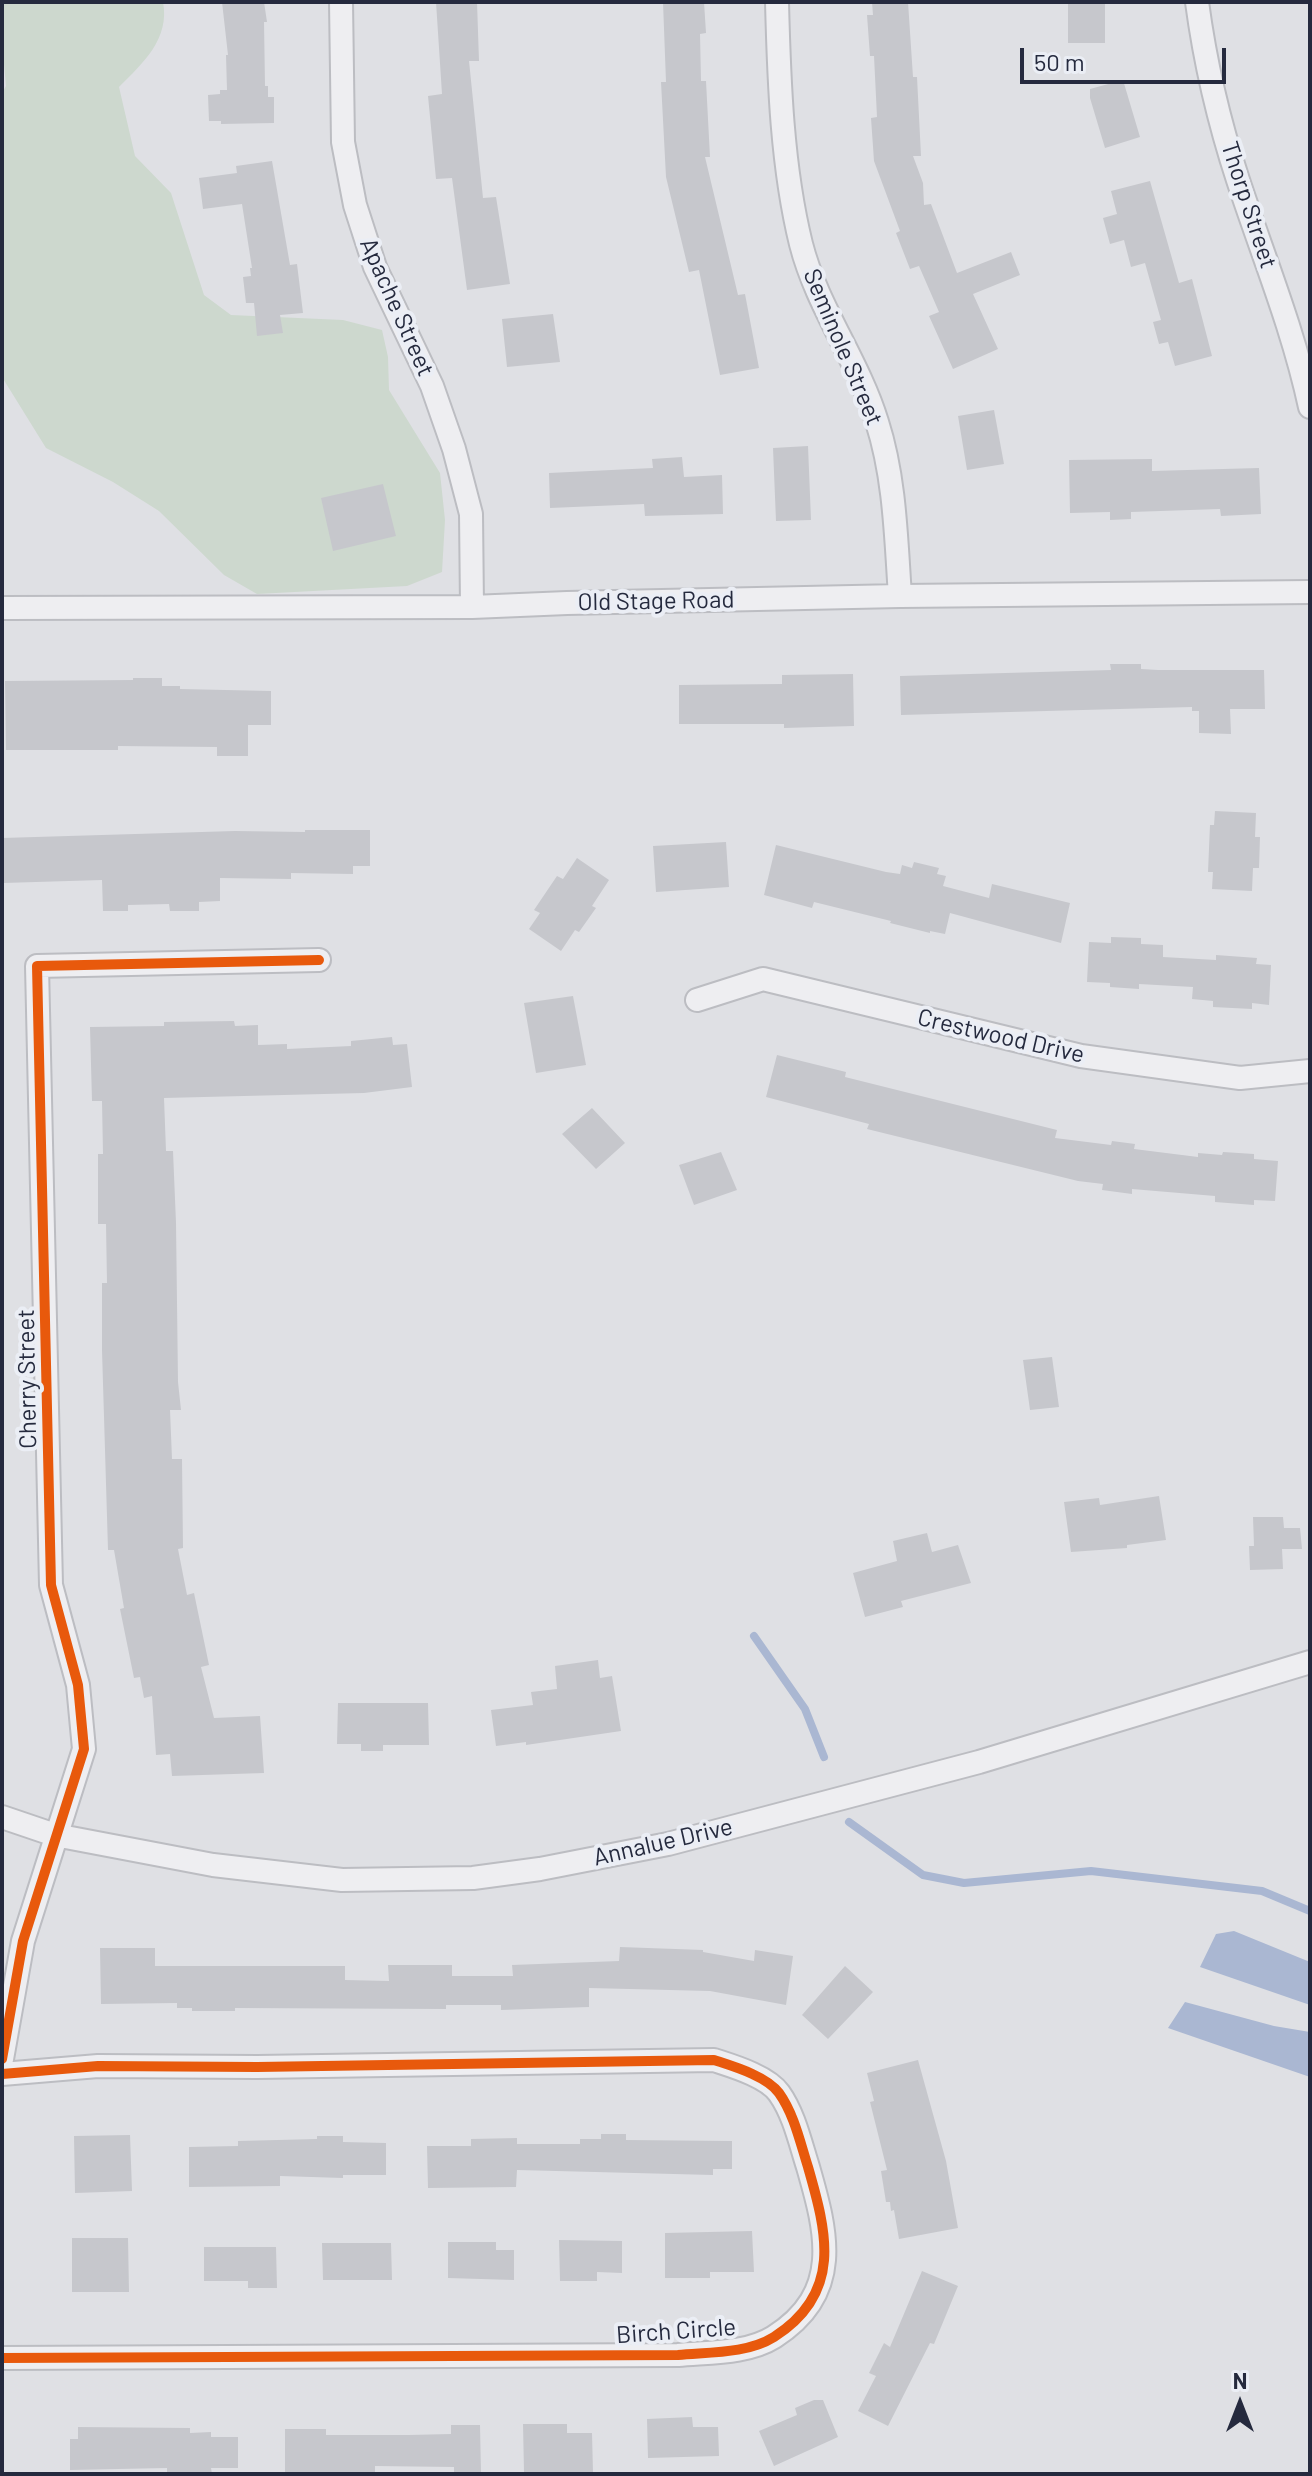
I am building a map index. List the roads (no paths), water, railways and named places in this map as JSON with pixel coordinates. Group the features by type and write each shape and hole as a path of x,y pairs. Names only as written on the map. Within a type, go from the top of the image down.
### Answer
{"street":[{"name":"Apache Street","path":"341,2 343,142 355,205 375,267 432,386 454,449 471,514 472,607"},
{"name":"Seminole Street","path":"777,2 789,182 802,246 823,306 853,363 877,422 891,483 900,596"},
{"name":"Thorp Street","path":"1197,2 1203,53 1238,179 1282,300 1310,407"},
{"name":"Old Stage Road","path":"2,608 472,607 900,596 1310,592"},
{"name":"Cherry Street","path":"2,2059 23,1941 84,1749 78,1685 51,1585 37,966 319,960"},
{"name":"Crestwood Drive","path":"697,1000 763,979 1081,1056 1240,1078 1310,1071"},
{"name":"Annalue Drive","path":"2,1817 55,1835 213,1865 342,1880 473,1878 540,1869 668,1844 979,1762 1310,1662"},
{"name":"Birch Circle","path":"2,2074 98,2066 257,2067 714,2060 745,2071 778,2090 795,2124 822,2217 827,2250 819,2284 800,2316 772,2338 741,2349 678,2355 2,2358"}],"water":[{"path":"1234,1931 1310,1962 1310,2005 1200,1967 1216,1934"},
{"path":"1185,2002 1274,2026 1310,2032 1310,2077 1168,2028"}],"waterway":[{"path":"754,1636 805,1709 824,1757"},
{"path":"849,1822 923,1875 964,1883 1091,1871 1262,1891 1310,1911"}]}
